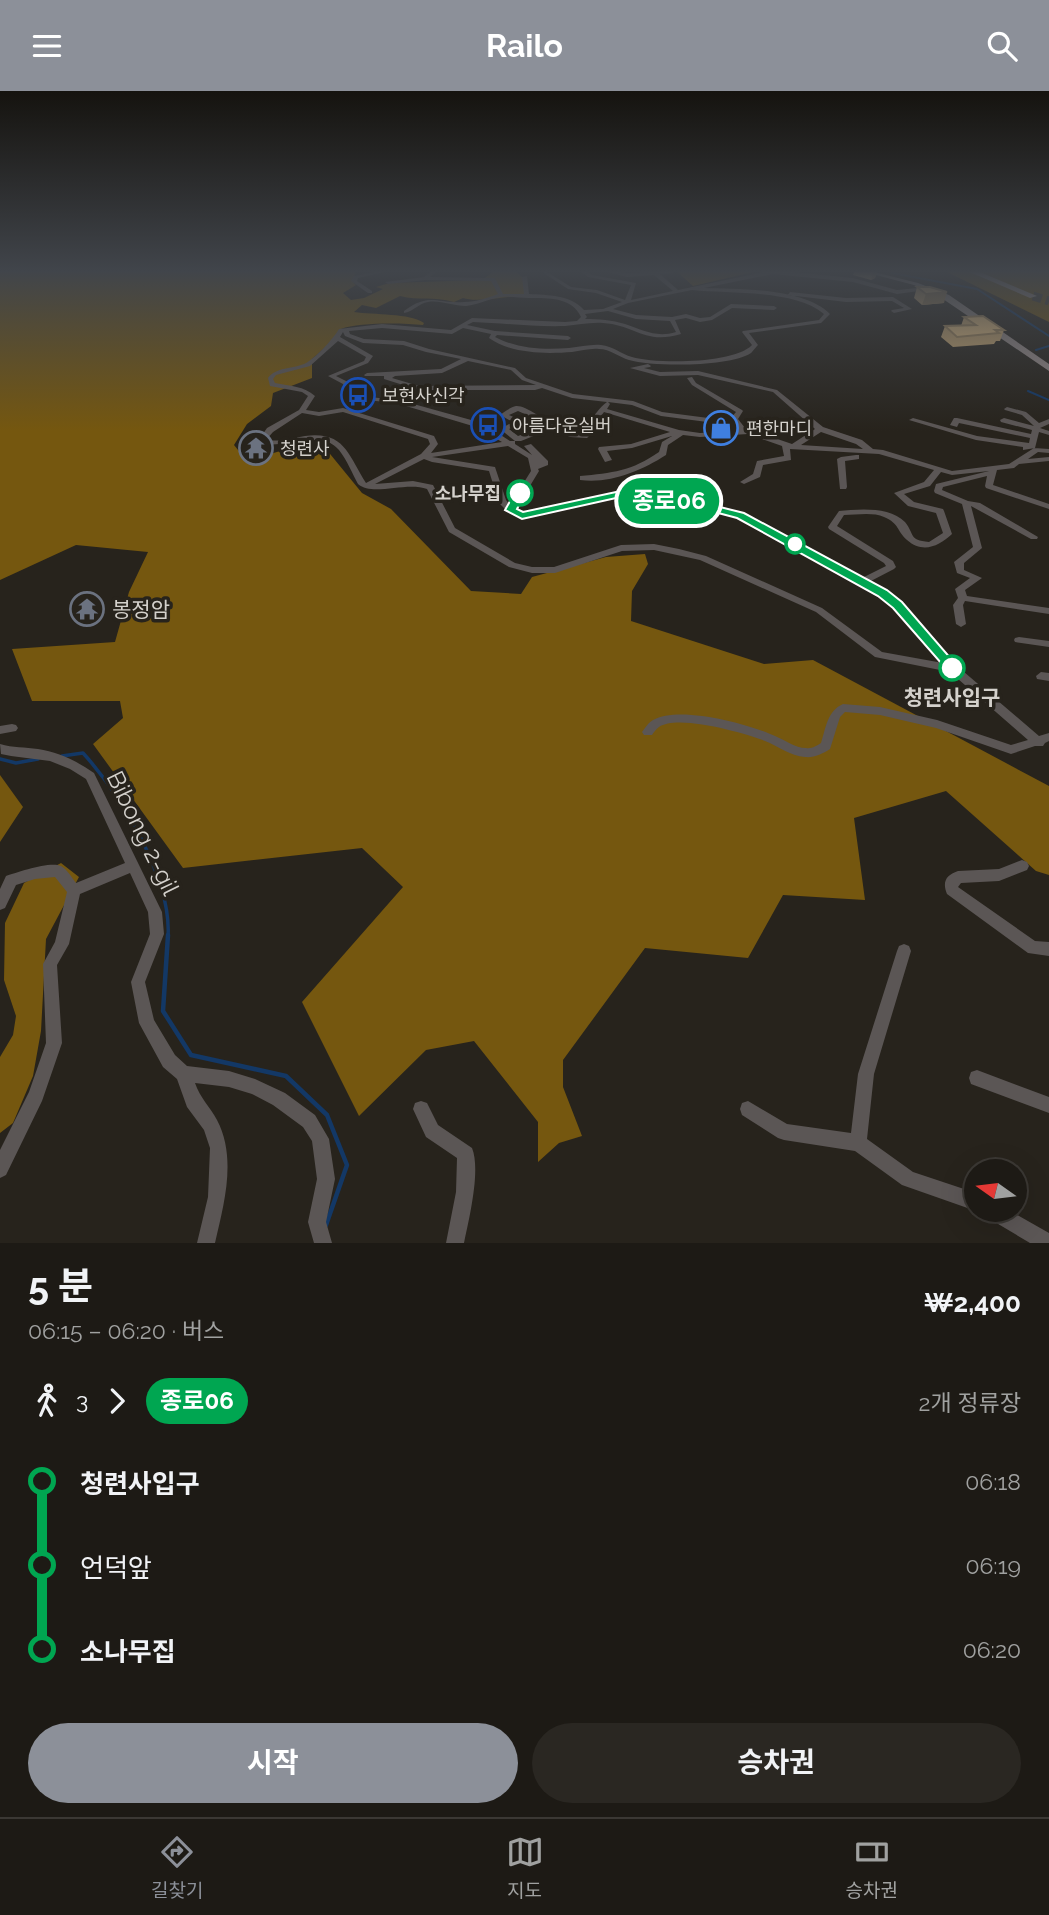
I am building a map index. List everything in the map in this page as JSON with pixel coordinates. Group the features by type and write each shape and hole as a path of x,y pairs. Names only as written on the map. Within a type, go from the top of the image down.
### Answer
{"main road":[{"path":"987,324 1049,368"}],"street":[{"path":"465,324 452,332 382,326 346,329 337,333 337,338 308,365 279,371 270,379 272,384 311,392 302,411 262,437 262,441 268,444 307,437 333,439 340,444 365,486 375,488 411,482 430,487 452,530 512,565 532,570 555,570 621,548 654,547 679,552 703,558 819,610 879,655 953,669"},
{"path":"617,324 636,333 667,337 679,333 674,324"},
{"path":"800,324 745,331 755,345 754,349 723,359 633,368 660,374 698,373 775,391 820,429 859,442 867,452"},
{"path":"461,326 495,333 568,338"},
{"path":"346,329 347,335 363,341 404,343 513,369 524,379 572,396 633,403 661,414 698,418 751,432"},
{"path":"495,333 492,338 506,345 567,350 601,347 632,359 668,364"},
{"path":"337,338 370,356 366,362 331,376 346,383 348,388 344,393 347,397 380,399 424,408 479,425 516,441"},
{"path":"367,375 442,371 467,359"},
{"path":"394,374 386,378 419,388 535,389 542,385"},
{"path":"691,378 740,411 734,419 738,426 789,446 901,456 938,471 952,473 989,471"},
{"path":"365,486 425,456 516,441 552,427 581,427 592,423 608,401"},
{"path":"518,422 505,415 518,408 552,427"},
{"path":"1007,409 1024,413 1049,433"},
{"path":"302,411 319,414 343,410 431,437 434,444 425,456"},
{"path":"603,410 678,432 700,435 751,432"},
{"path":"511,510 534,468 531,457 504,429 533,415"},
{"path":"913,420 976,438 1033,441"},
{"path":"954,425 957,420 1033,441"},
{"path":"1004,420 1038,426 1049,422"},
{"path":"1017,462 1024,449 1033,441 1038,426"},
{"path":"789,446 820,429"},
{"path":"608,460 602,449 632,446 678,432"},
{"path":"583,478 601,479 658,457 663,453 665,445 676,440 678,432"},
{"path":"744,482 757,475 760,463 788,458 789,446"},
{"path":"1034,537 977,505 938,491 939,485 1017,462 1037,450 1049,451"},
{"path":"843,487 841,459 867,452"},
{"path":"425,456 432,460 492,469 502,501 511,510 528,515 616,495 704,506 740,516 863,581 898,605 953,669 1044,740"},
{"path":"1017,462 1049,459"},
{"path":"863,581 891,567 888,561 832,527 842,513 882,512 901,523 906,536 912,541 931,545 948,534 940,511 911,504 898,493 927,484 938,471"},
{"path":"989,471 989,485 1049,507"},
{"path":"963,598 960,589 976,578 960,571 959,562 978,548 966,503"},
{"path":"963,598 1049,611"},
{"path":"961,624 958,605 963,598"},
{"path":"1019,639 1049,644"},
{"path":"648,732 651,725 660,720 672,717 695,719 769,739 803,753 815,752 826,746 835,715 844,708 880,711 937,724 1011,750 1044,740"},
{"name":"Bibong 2-gil","path":"0,748 7,753 45,755 90,776 155,912 157,934 138,982 147,1023 169,1061 183,1074 193,1101 211,1125 219,1148 217,1197 206,1243"},
{"path":"74,890 132,866"},
{"path":"1022,866 999,875 958,877 951,882 951,890 1033,948 1049,949"},
{"path":"0,904 11,880 35,873 58,871 74,890"},
{"path":"0,1169 36,1095 54,1043 50,964 62,944 74,890"},
{"path":"858,1143 866,1074 904,951"},
{"path":"183,1074 229,1079 255,1087 279,1099 309,1121 320,1139 326,1179 317,1222 323,1243"},
{"path":"977,1078 1049,1105"},
{"path":"421,1109 432,1131 466,1154 465,1192 455,1243"},
{"path":"748,1109 784,1132 858,1143 908,1179 964,1198"},
{"path":"1012,1222 1048,1243"}],"shaded area":[{"path":"0,324 424,324 369,324 341,329 337,337 312,359 312,378 273,393 271,406 247,424 234,445 247,461 303,444 326,449 362,493 391,509 471,591 521,594 532,577 606,557 645,554 648,564 632,591 631,621 764,664 813,660 1049,786 1049,875 1036,871 946,791 854,818 865,900 783,895 748,958 645,948 563,1060 563,1087 582,1136 559,1143 538,1162 538,1122 474,1041 426,1050 359,1116 302,1002 403,887 362,848 183,868 93,744 123,718 120,701 32,701 12,649 115,642 129,592 148,552 76,545 0,580"},
{"path":"0,775 23,807 0,842"},
{"path":"61,863 79,877 46,939 41,1031 33,1076 13,1123 0,1133 0,1057 13,1035 16,1016 4,980 5,923 24,883"}],"building":[{"path":"974,324 995,324 1004,330 995,330 999,333 957,337 945,326 976,325"}],"waterway":[{"path":"1030,324 1049,336"},
{"path":"1036,350 1049,346"},
{"path":"1028,391 1049,400"},
{"path":"62,756 83,753 128,814 153,864 162,890 168,936"},
{"path":"0,759 16,763 38,759"},
{"path":"168,936 163,1011 191,1055 286,1076 327,1115 347,1165 326,1225"}],"bus line":[{"name":"종로06","path":"520,493 511,510 522,515 616,495 704,506 740,516 882,593 918,626 952,668"}],"place":[{"name":"보현사신각","path":"358,395"},
{"name":"아름다운실버","path":"488,425"},
{"name":"편한마디","path":"721,428"},
{"name":"청련사","path":"256,448"},
{"name":"소나무집","path":"520,493"},
{"name":"봉정암","path":"87,609"},
{"name":"청련사입구","path":"952,668"}]}
